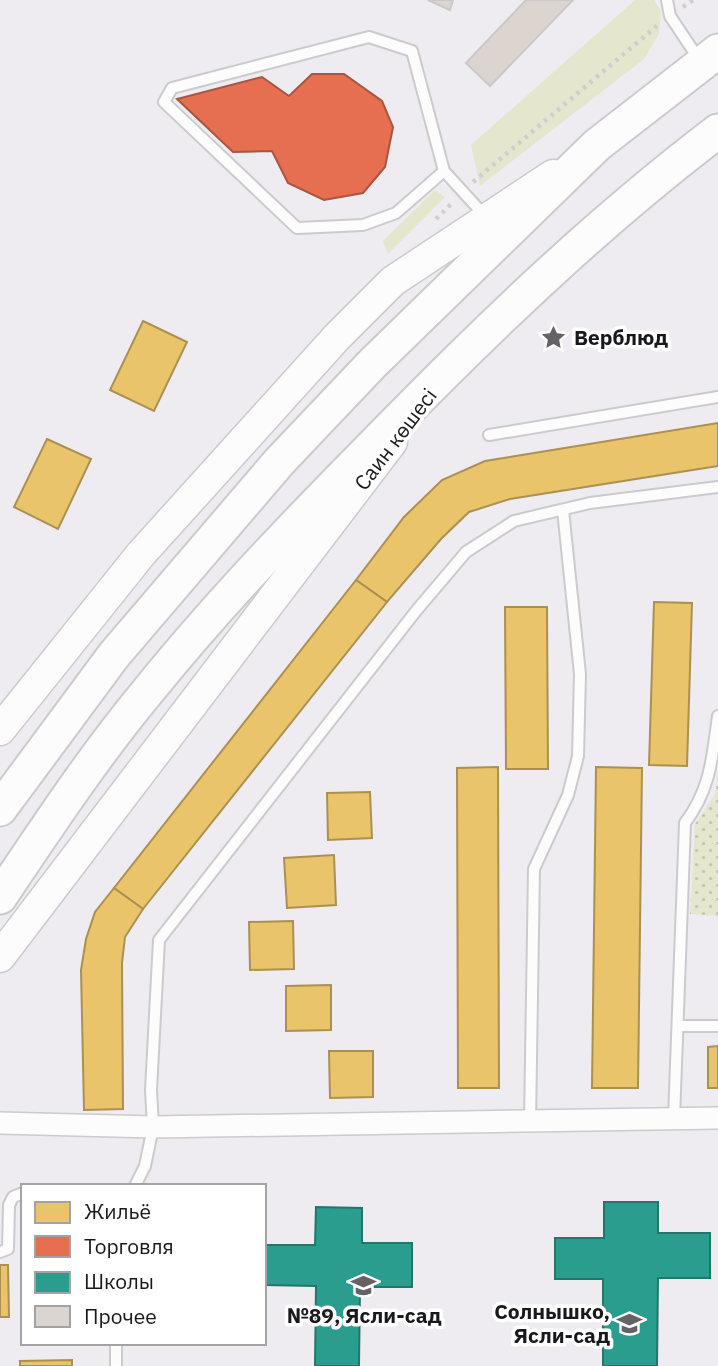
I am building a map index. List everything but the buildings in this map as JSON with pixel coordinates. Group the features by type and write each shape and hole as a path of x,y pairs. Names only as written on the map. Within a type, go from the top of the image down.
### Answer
{"main road":[{"path":"0,809 114,655 279,462 372,364 597,145 710,57"},
{"path":"446,370 585,240 718,131"},
{"name":"Саин көшесі","path":"0,897 64,802 147,692 253,568 446,370"}],"street":[{"path":"0,730 141,554 336,338 393,281 597,145"},
{"name":"Саин көшесі","path":"0,957 446,370"},
{"path":"0,1123 153,1127 718,1118"}],"lane":[{"path":"667,0 670,16 710,57"},
{"path":"444,171 396,212 363,225 297,228 164,102 172,88 369,37 412,51 444,171 487,218"},
{"path":"489,435 718,397"},
{"path":"136,1184 145,1167 153,1127 151,1090 159,940 416,611 466,552 514,521 563,510 718,487"},
{"path":"530,1122 534,869 568,795 578,756 580,674 563,510"},
{"path":"674,1118 685,823 697,806 709,780 718,716"},
{"path":"679,1026 718,1026"},
{"path":"0,1252 8,1250 9,1205 13,1197 21,1194"},
{"path":"116,1345 116,1366"}],"green space":[{"path":"635,0 654,0 661,11 659,34 644,59 480,186 471,145"},
{"path":"435,190 445,197 388,254 383,241"},
{"path":"718,774 718,916 690,914 695,824 715,794"}],"place":[{"name":"Верблюд","path":"554,337"},
{"name":"№89, Ясли-сад","path":"364,1286"},
{"name":"Солнышко, Ясли-сад","path":"630,1323"}]}
